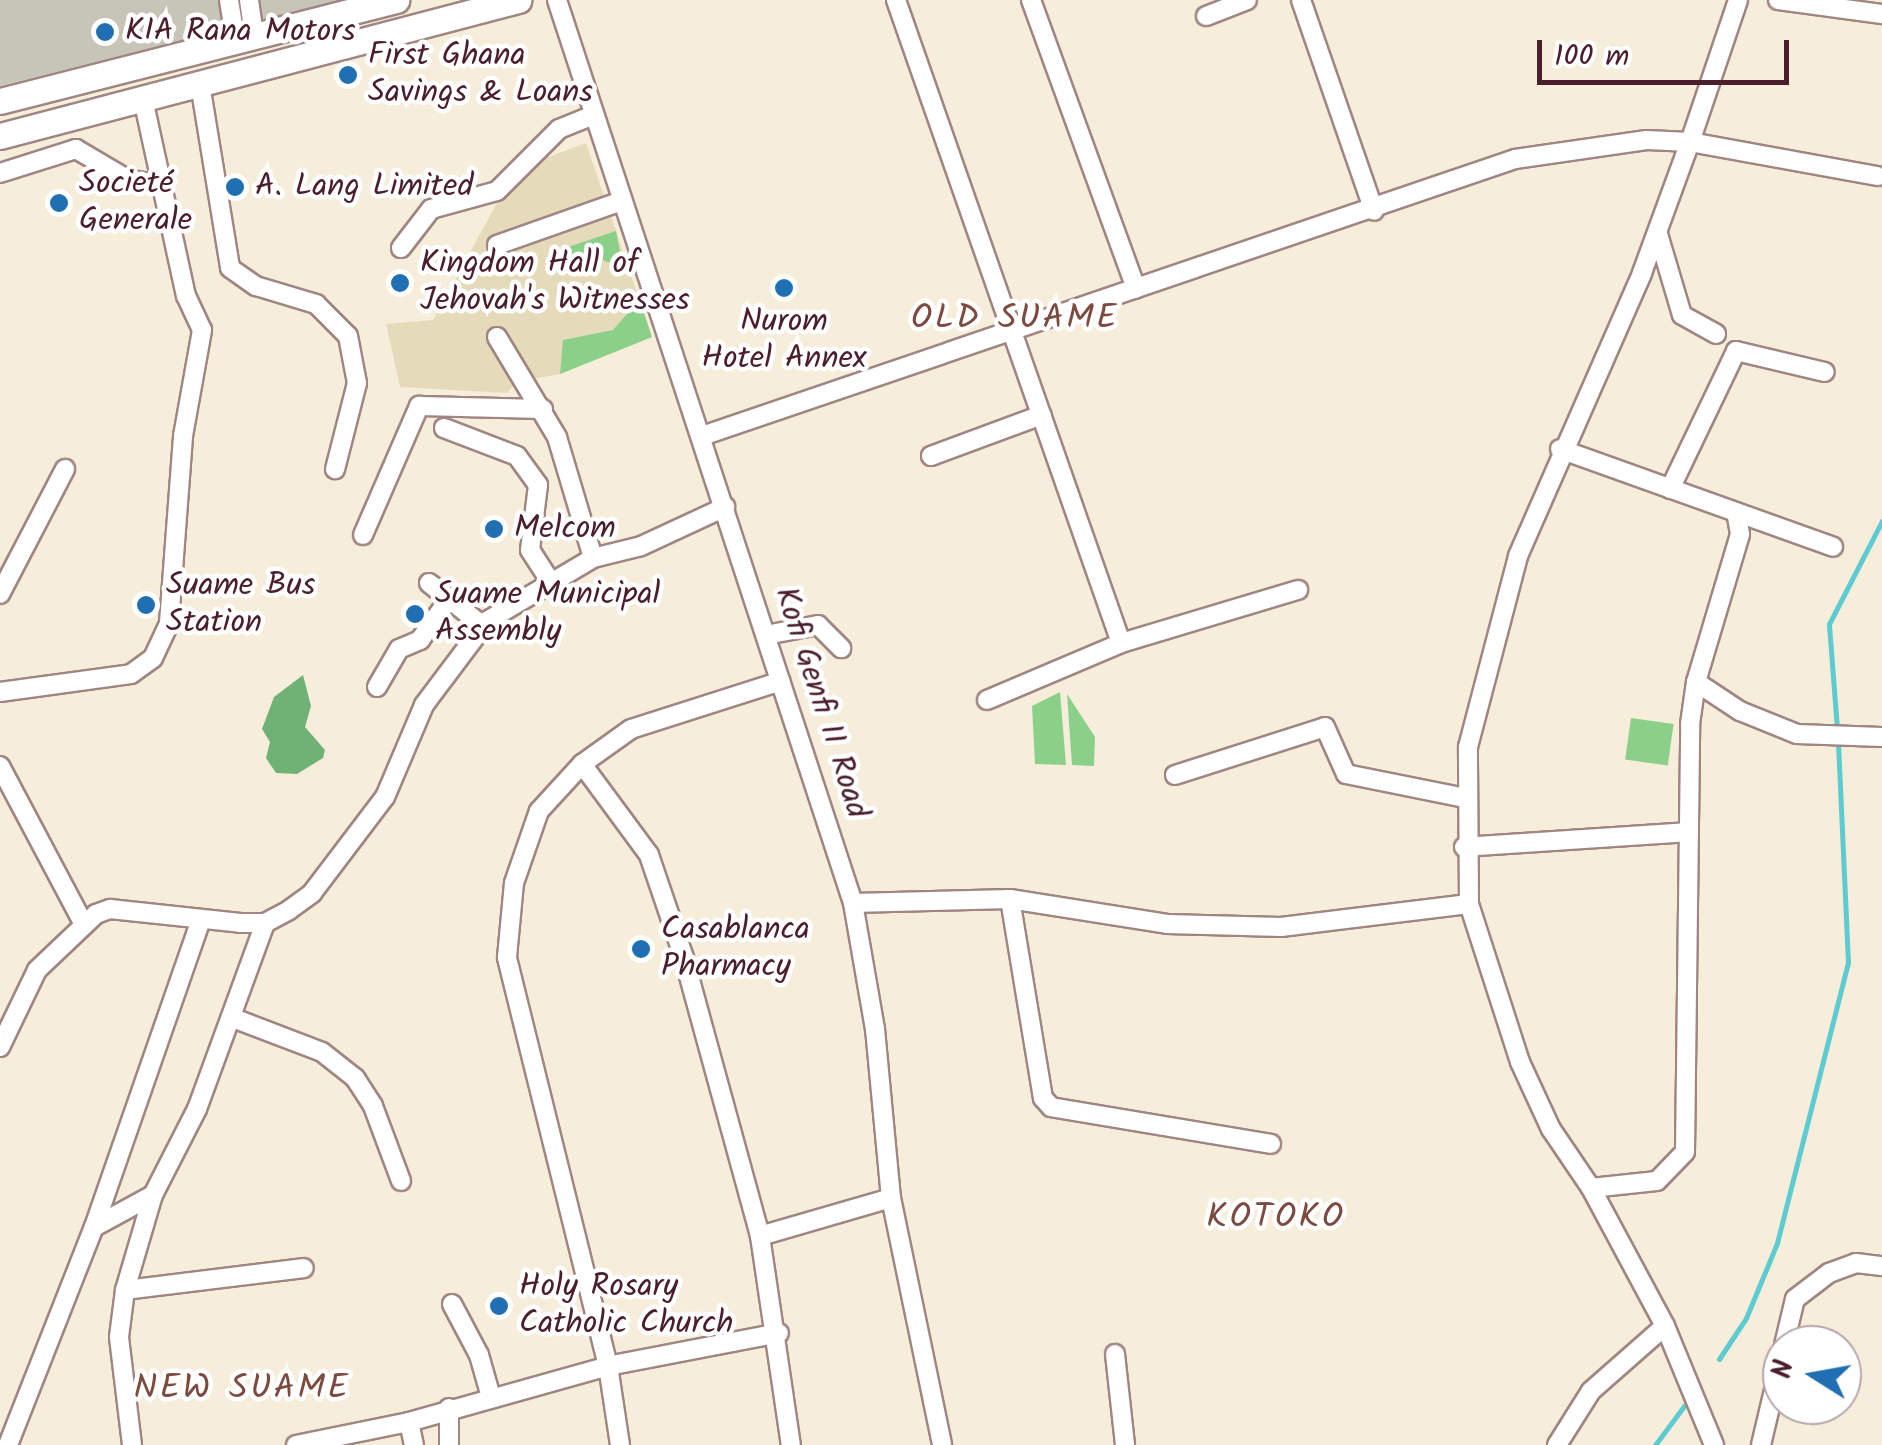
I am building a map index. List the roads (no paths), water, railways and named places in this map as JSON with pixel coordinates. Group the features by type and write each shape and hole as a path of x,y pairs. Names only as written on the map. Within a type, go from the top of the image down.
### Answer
{"highway":[{"path":"3,95 244,37 336,7 396,0"},
{"path":"0,136 518,0"}],"street":[{"path":"229,0 244,37"},
{"path":"244,37 249,0"},
{"name":"Kofi Genfi II Road","path":"558,0 853,903 875,1029 891,1198 942,1445"},
{"path":"896,0 1121,644"},
{"path":"1031,0 1136,289"},
{"path":"1206,16 1248,0"},
{"path":"1301,0 1374,211"},
{"path":"1714,1445 1664,1326 1591,1188 1551,1129 1520,1062 1470,904 1464,847 1468,747 1513,573 1560,449 1658,234 1738,0"},
{"path":"1778,0 1882,14"},
{"path":"200,84 230,268 256,286 316,304 348,336 357,383 335,470"},
{"path":"0,692 131,674 153,658 169,622 183,436 202,330 186,296 143,98"},
{"path":"76,114 76,149"},
{"path":"401,248 431,208 497,190 558,129 593,115"},
{"path":"702,436 1374,211 1515,159 1647,140 1690,142 1878,176"},
{"path":"0,173 76,149 127,179 162,185"},
{"path":"497,245 622,201"},
{"path":"1658,234 1682,316 1716,334"},
{"path":"497,338 543,410 580,501 593,558"},
{"path":"1670,489 1736,351 1825,372"},
{"path":"363,535 419,406 543,410"},
{"path":"931,456 1042,415"},
{"path":"444,428 517,456 538,485 530,550 550,580"},
{"path":"1560,449 1833,547"},
{"path":"0,594 66,468"},
{"path":"0,1047 37,970 82,921 110,909 265,923 312,893 385,797 424,705 483,626 550,580 593,558 641,546 724,507"},
{"path":"1591,1188 1657,1181 1684,1152 1688,832 1696,682 1740,534 1736,512"},
{"path":"429,583 483,626"},
{"path":"988,700 1121,644 1298,590"},
{"path":"377,687 399,648 420,640 448,599"},
{"path":"766,634 818,625 841,648"},
{"path":"620,1445 608,1366 507,958 514,883 539,812 582,764 631,729 781,681"},
{"path":"1696,682 1740,711 1822,738 1882,737"},
{"path":"1176,774 1325,727 1346,774 1465,798"},
{"path":"582,764 649,855 713,1054 760,1236 779,1333 791,1445"},
{"path":"0,766 82,921"},
{"path":"1464,847 1688,832"},
{"path":"853,903 1010,898 1166,924 1281,927 1470,904"},
{"path":"1010,898 1043,1098 1051,1107 1270,1144"},
{"path":"8,1445 94,1227 200,920"},
{"path":"132,1445 122,1396 125,1290 153,1195 197,1110 265,923"},
{"path":"232,1018 322,1052 355,1078 374,1106 401,1181"},
{"path":"94,1227 153,1195"},
{"path":"760,1236 891,1198"},
{"path":"1789,1325 1796,1299 1829,1273 1856,1263 1882,1266"},
{"path":"125,1290 304,1268"},
{"path":"452,1304 479,1355 491,1397"},
{"path":"1557,1445 1591,1391 1664,1326"},
{"path":"296,1445 409,1422 608,1366 779,1333"},
{"path":"1116,1354 1126,1445"},
{"path":"449,1408 449,1445"},
{"path":"409,1422 414,1445"}],"waterway":[{"path":"1837,729 1829,624 1882,521"},
{"path":"1719,1359 1746,1318 1777,1243 1848,963 1838,740"},
{"path":"1655,1445 1684,1406"}],"place":[{"name":"KIA Rana Motors","path":"105,32"},
{"name":"First Ghana Savings & Loans","path":"348,75"},
{"name":"A. Lang Limited","path":"235,187"},
{"name":"Societé Generale","path":"59,203"},
{"name":"Kingdom Hall of Jehovah's Witnesses","path":"400,283"},
{"name":"Nurom Hotel Annex","path":"784,288"},
{"name":"Melcom","path":"494,529"},
{"name":"Suame Bus Station","path":"146,605"},
{"name":"Suame Municipal Assembly","path":"415,614"},
{"name":"Casablanca Pharmacy","path":"641,949"},
{"name":"Holy Rosary Catholic Church","path":"499,1306"}],"district":[{"name":"OLD SUAME","path":"1015,319"},
{"name":"KOTOKO","path":"1276,1218"},
{"name":"NEW SUAME","path":"242,1389"}]}
